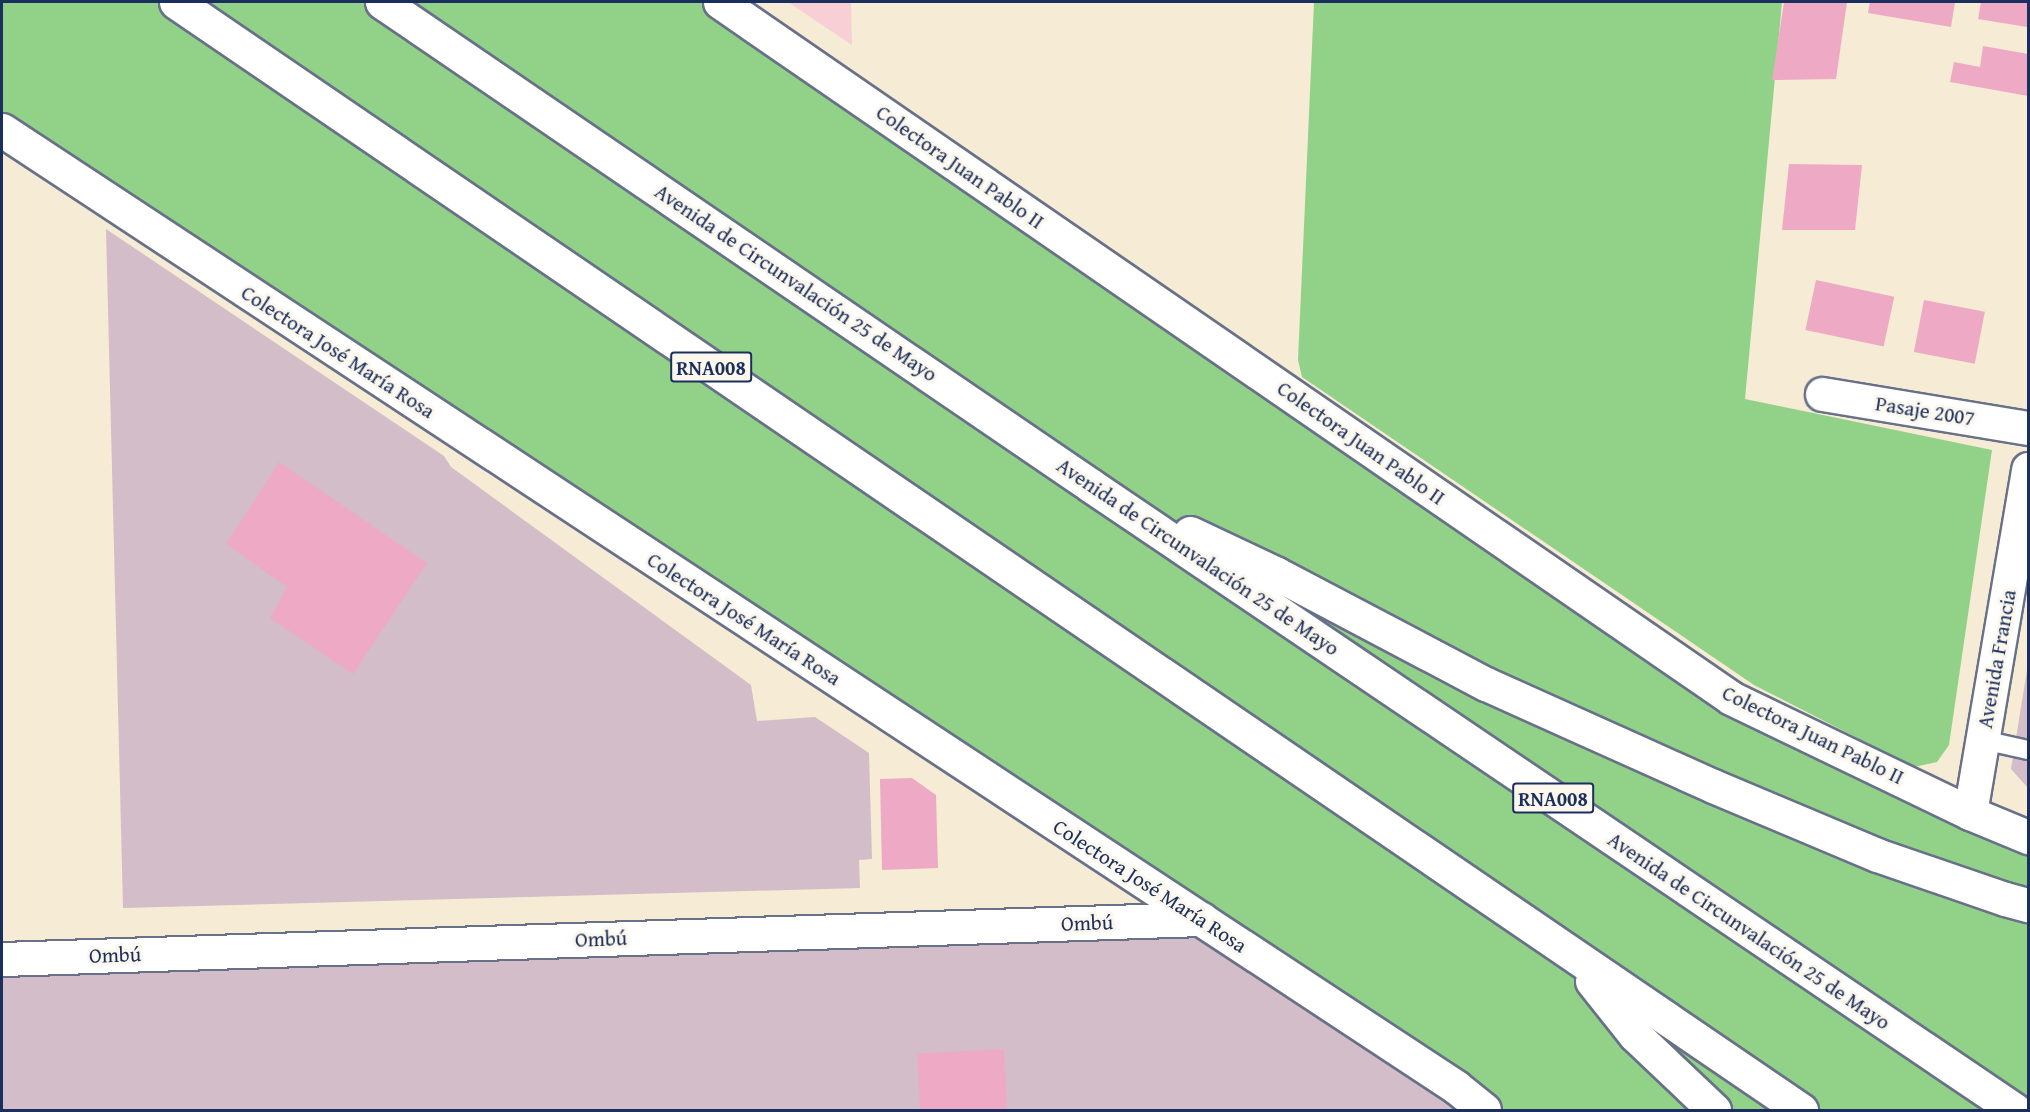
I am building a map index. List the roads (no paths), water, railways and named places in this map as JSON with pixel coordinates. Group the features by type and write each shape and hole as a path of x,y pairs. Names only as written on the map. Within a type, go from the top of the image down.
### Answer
{"main road":[{"name":"RNA008","path":"176,2 1801,1110"},
{"name":"Avenida de Circunvalación 25 de Mayo","path":"382,2 1090,485 2015,1110"},
{"name":"Colectora Juan Pablo II","path":"720,2 1731,698 1970,813 2028,837"},
{"name":"Colectora José María Rosa","path":"2,130 1456,1087 1484,1110"},
{"name":"Pasaje 2007","path":"1822,394 2028,428"},
{"name":"Avenida Francia","path":"1970,813 2028,469"},
{"path":"1090,485 1277,574 1486,684 1713,786 1877,855 2005,900 2028,905"},
{"name":"Ombú","path":"2,958 1201,919"},
{"path":"1570,953 1635,1035 1714,1110"}],"lane":[{"path":"1983,740 2028,750"}]}
